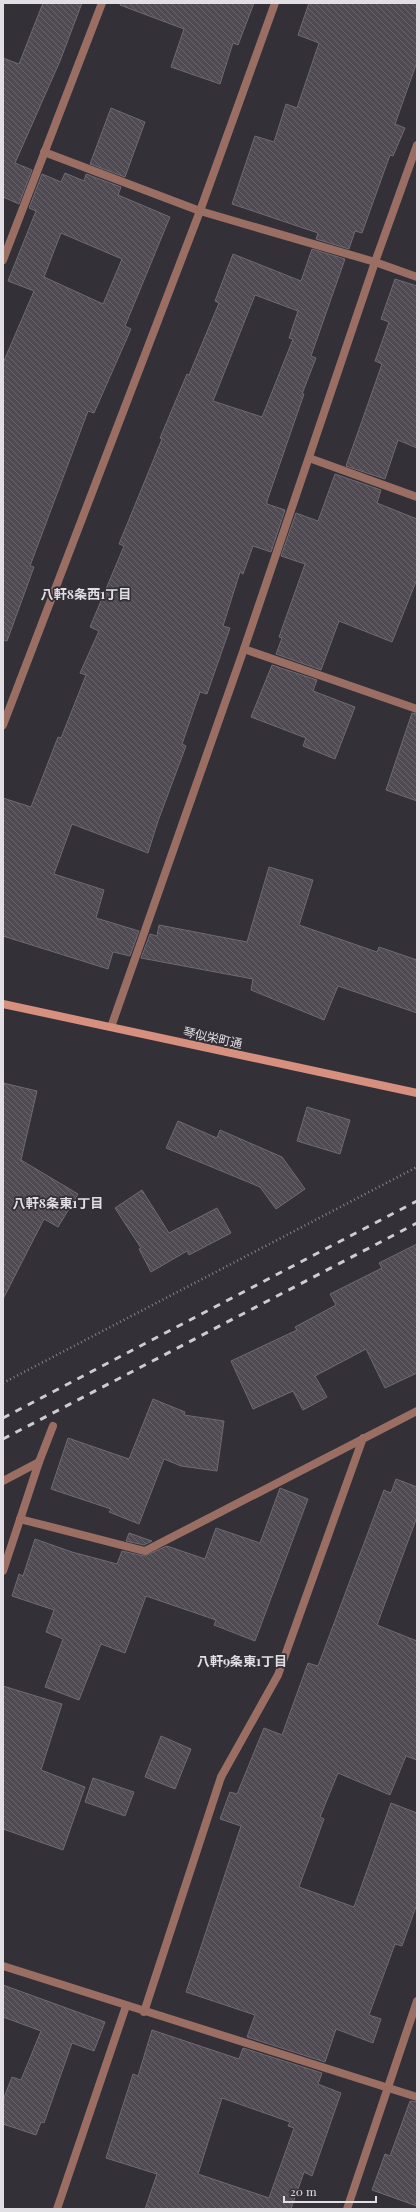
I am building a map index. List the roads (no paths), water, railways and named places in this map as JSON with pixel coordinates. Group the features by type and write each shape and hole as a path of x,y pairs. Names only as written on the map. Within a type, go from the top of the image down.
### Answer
{"main road":[{"name":"琴似栄町通","path":"3,1004 417,1093"}],"street":[{"path":"3,260 102,3"},
{"path":"3,725 200,211 275,3"},
{"path":"111,1026 244,648 375,262 417,145"},
{"path":"44,152 200,211 375,262 417,278"},
{"path":"308,458 417,497"},
{"path":"244,648 417,709"},
{"path":"20,1519 145,1551 417,1411"},
{"path":"3,1571 39,1462 53,1426"},
{"path":"144,2012 221,1777 278,1675 363,1438"},
{"path":"3,1481 39,1462"},
{"path":"3,1966 144,2012 417,2097"},
{"path":"346,2209 417,2001"},
{"path":"57,2209 126,2006"}],"railway":[{"path":"3,1418 417,1201"},
{"path":"3,1439 417,1223"}],"district":[{"name":"八軒8条西1丁目","path":"86,593"},
{"name":"八軒8条東1丁目","path":"58,1202"},
{"name":"八軒9条東1丁目","path":"242,1660"}]}
